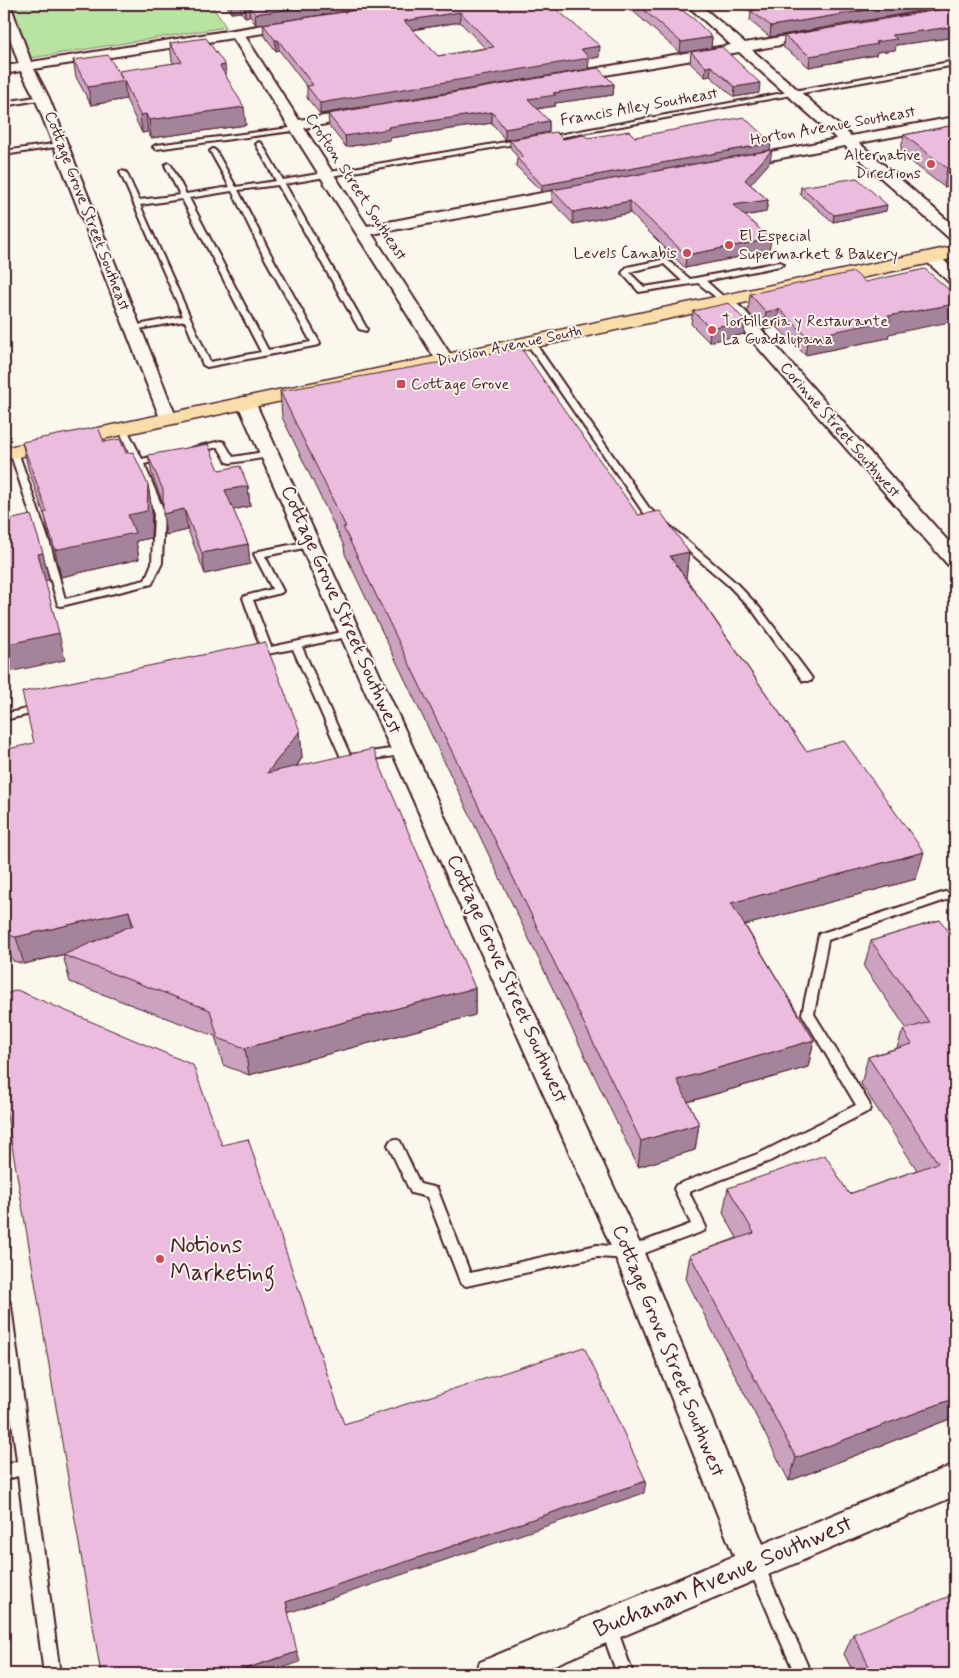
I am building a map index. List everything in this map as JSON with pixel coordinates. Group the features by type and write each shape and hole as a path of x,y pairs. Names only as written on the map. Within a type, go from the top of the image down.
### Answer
{"main road":[{"name":"Division Avenue South","path":"9,453 955,252"}],"street":[{"name":"Cottage Grove Street Southeast","path":"4,4 168,419"},
{"path":"692,4 955,234"},
{"path":"4,70 304,23"},
{"path":"553,80 830,33"},
{"name":"Crofton Street Southeast","path":"237,34 445,360"},
{"path":"296,127 376,111"},
{"name":"Horton Avenue Southeast","path":"728,164 955,121"},
{"path":"364,231 602,187"},
{"path":"931,257 955,279"},
{"name":"Corinne Street Southwest","path":"723,301 739,315 955,561"},
{"name":"Cottage Grove Street Southwest","path":"246,402 629,1253 754,1563"},
{"name":"Buchanan Avenue Southwest","path":"508,1671 608,1625 955,1480"}],"lane":[{"name":"Francis Alley Southeast","path":"136,203 328,175 955,63"},
{"path":"4,104 42,98"},
{"path":"156,147 296,127"},
{"path":"259,144 364,329"},
{"path":"4,154 60,146"},
{"path":"123,172 207,365 316,343 266,253 213,151"},
{"path":"168,165 266,354"},
{"path":"688,282 666,261 630,268 626,273 642,290 700,280 780,264"},
{"path":"700,280 723,301"},
{"path":"133,328 188,318"},
{"path":"530,342 646,510 732,584 756,608 807,679"},
{"path":"9,453 46,547 61,603 149,582 157,563 159,511 123,429"},
{"path":"138,462 221,444 230,460 270,454"},
{"path":"311,544 259,554 278,592 248,598 263,652 351,633"},
{"path":"296,645 348,758 404,751"},
{"path":"4,717 52,706"},
{"path":"395,1145 416,1189 432,1192 466,1280 597,1251 629,1253 699,1227 680,1189 765,1157 864,1107 808,1014 822,937 945,896"},
{"path":"4,1306 52,1674"},
{"path":"4,1473 25,1466"},
{"path":"754,1563 803,1674"},
{"path":"608,1625 625,1674"}],"green space":[{"path":"10,4 211,4 226,27 31,58"}],"building":[{"path":"242,4 325,4 255,14 249,6"},
{"path":"398,4 550,4 600,46 581,49 589,58 320,103 307,86 313,85 263,24","holes":["460,12 494,47 438,56 404,21"]},
{"path":"637,4 673,4 694,19 712,37 681,42"},
{"path":"754,4 903,4 771,26 751,11 761,9"},
{"path":"955,7 955,30 951,27 892,35 897,39 810,56 784,36"},
{"path":"206,38 225,65 220,66 244,107 149,120 146,114 140,115 124,81 88,87 73,60 108,55 122,79 119,71 182,62 170,43"},
{"path":"722,47 760,83 735,87 711,66 706,67 691,52"},
{"path":"598,68 614,84 553,93 556,95 528,99 549,121 505,129 492,112 388,127 389,129 345,136 328,114"},
{"path":"744,117 771,143 542,185 517,158 523,157 510,140 556,132 563,139 584,135 588,138 629,131 635,137"},
{"path":"955,125 955,167 947,168 904,135"},
{"path":"772,150 745,180 768,200 733,205 771,239 686,255 630,201 573,212 552,190"},
{"path":"857,178 887,205 834,215 801,187"},
{"path":"925,269 955,295 955,304 888,316 891,320 808,337 779,309 766,312 750,294 854,272 865,282"},
{"path":"729,303 745,321 710,328 693,311"},
{"path":"521,348 638,515 660,511 689,552 670,556 806,751 844,741 924,852 731,903 814,1040 677,1080 699,1124 641,1141 343,527 346,527 280,391"},
{"path":"98,427 104,442 120,439 126,453 133,452 148,485 147,511 128,515 135,533 55,550 44,513 47,512 22,442"},
{"path":"208,444 219,470 240,466 248,486 225,490 248,544 202,553 184,509 163,514 163,490 148,455"},
{"path":"31,515 43,553 38,554 59,633 4,645 4,521"},
{"path":"265,642 300,731 267,773 373,749 475,988 245,1048 218,1038 210,1010 63,955 133,925 129,911 16,937 4,934 4,750 34,743 22,692"},
{"path":"940,920 955,940 955,1398 796,1458 690,1255 754,1233 728,1188 825,1155 849,1194 938,1163 868,1057 912,1044 903,1030 929,1022 871,941"},
{"name":"Notions Marketing","path":"17,990 193,1065 222,1145 248,1139 344,1424 584,1347 646,1481 286,1602 297,1652 229,1674 101,1674 4,1098 4,995"},
{"path":"955,1594 955,1674 873,1674 853,1634"}],"place":[{"name":"Alternative Directions","path":"931,164"},
{"name":"El Especial Supermarket & Bakery","path":"729,245"},
{"name":"Levels Canabis","path":"687,253"},
{"name":"Tortilleria y Restaurante La Guadalupana","path":"712,330"},
{"name":"Cottage Grove","path":"401,384"},
{"name":"Notions Marketing","path":"160,1259"}]}
